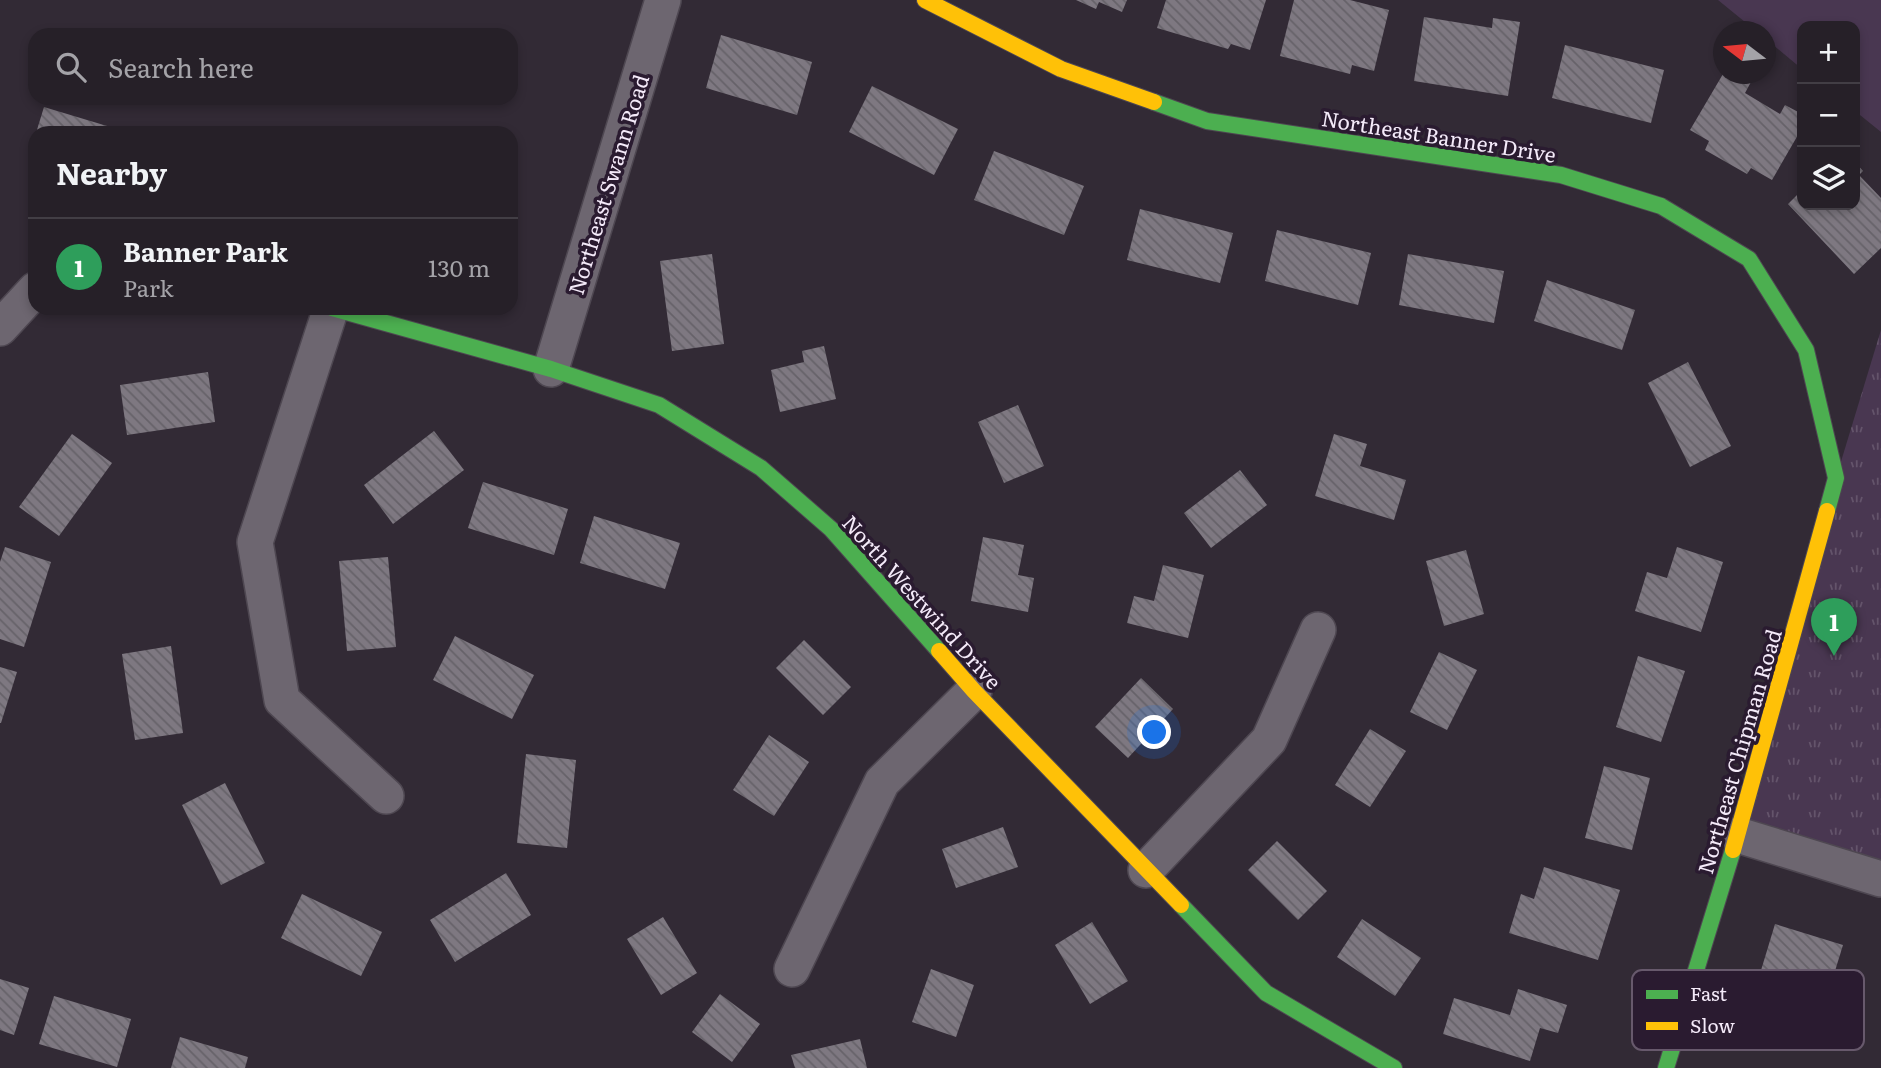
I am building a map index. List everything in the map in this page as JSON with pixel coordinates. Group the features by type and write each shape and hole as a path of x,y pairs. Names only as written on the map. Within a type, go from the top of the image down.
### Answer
{"street":[{"name":"Northeast Swann Road","path":"551,369 663,0"},
{"name":"Northeast Banner Drive","path":"925,0 1060,69 1207,121 1561,175 1661,206 1749,259 1806,350 1828,444"},
{"path":"0,328 28,298"},
{"path":"329,315 255,542 282,700 386,796"},
{"name":"North Westwind Drive","path":"356,315 551,369 659,405 761,468 831,529 974,691 1266,993 1394,1068"},
{"name":"Northeast Chipman Road","path":"1696,970 1738,835 1836,478 1828,444"},
{"path":"1146,870 1269,740 1318,630"},
{"path":"792,969 882,782 974,691"},
{"path":"1738,835 1881,878"},
{"name":"Northeast Chipman Road","path":"1666,1068 1672,1050"}],"green space":[{"path":"1718,0 1881,0 1881,132 1860,115 1860,21 1797,21 1797,65 1776,47 1776,21 1744,21"},
{"path":"1881,330 1881,878 1738,835 1836,478"}],"building":[{"path":"1076,0 1127,0 1122,12 1099,2 1096,9"},
{"path":"1166,0 1266,0 1250,50 1231,44 1228,49 1157,28"},
{"path":"1294,0 1350,0 1389,10 1374,71 1352,65 1350,74 1280,56"},
{"path":"1424,17 1492,28 1493,18 1520,22 1508,96 1414,81"},
{"path":"721,35 812,62 797,115 706,88"},
{"path":"1565,45 1664,70 1651,123 1552,98"},
{"path":"1717,84 1750,84 1745,93 1780,114 1785,105 1797,111 1797,137 1772,180 1751,168 1747,174 1705,150 1709,141 1690,130"},
{"path":"872,86 958,129 934,175 849,132"},
{"path":"44,107 107,126 38,126"},
{"path":"994,151 1084,186 1064,235 974,200"},
{"path":"1860,176 1881,198 1881,248 1854,274 1788,204 1797,195 1797,210 1860,210"},
{"path":"1140,209 1233,233 1220,283 1127,260"},
{"path":"1277,230 1371,253 1358,305 1265,281"},
{"path":"712,254 724,344 672,351 660,261"},
{"path":"1408,254 1504,271 1494,323 1399,305"},
{"path":"1547,280 1635,310 1622,350 1534,321"},
{"path":"824,346 836,399 780,412 771,370 804,362 802,351"},
{"path":"1688,362 1731,446 1690,467 1648,383"},
{"path":"208,372 215,422 127,435 120,385"},
{"path":"1018,405 1044,466 1004,483 978,422"},
{"path":"434,431 464,470 393,524 364,485"},
{"path":"72,434 112,463 59,536 19,507"},
{"path":"1334,434 1367,444 1360,466 1406,480 1394,520 1315,496"},
{"path":"1240,470 1267,505 1211,548 1184,513"},
{"path":"483,482 568,509 554,555 468,528"},
{"path":"594,516 680,543 665,589 580,563"},
{"path":"983,537 1024,545 1018,575 1034,578 1028,612 971,601"},
{"path":"5,547 51,562 24,647 0,639 0,562"},
{"path":"1677,547 1723,562 1701,632 1635,611 1647,572 1667,578"},
{"path":"1466,550 1484,614 1444,626 1426,561"},
{"path":"388,557 396,647 347,651 339,561"},
{"path":"1163,565 1204,575 1188,638 1127,623 1134,596 1154,601"},
{"path":"455,636 534,675 512,719 433,680"},
{"path":"804,640 851,687 823,715 776,668"},
{"path":"171,646 183,733 135,740 122,654"},
{"path":"1439,652 1477,670 1447,730 1410,712"},
{"path":"1638,656 1685,671 1661,742 1616,727"},
{"path":"0,667 17,672 1,723 0,723"},
{"path":"1141,678 1173,709 1128,758 1095,727"},
{"path":"1370,729 1406,751 1370,807 1335,785"},
{"path":"769,735 809,762 774,816 733,790"},
{"path":"526,754 576,760 567,848 517,843"},
{"path":"1604,766 1650,778 1632,850 1585,838"},
{"path":"225,783 265,863 221,885 182,805"},
{"path":"1003,827 1018,867 956,888 942,849"},
{"path":"1277,841 1327,891 1298,920 1248,870"},
{"path":"1544,867 1620,890 1598,960 1509,933 1521,894 1534,899"},
{"path":"506,873 531,915 455,962 430,920"},
{"path":"302,894 382,932 361,976 281,938"},
{"path":"663,917 697,973 661,995 627,939"},
{"path":"1362,919 1421,958 1395,996 1337,957"},
{"path":"1092,922 1128,981 1090,1004 1055,945"},
{"path":"1775,924 1843,945 1835,970 1761,970"},
{"path":"931,969 974,985 956,1037 912,1022"},
{"path":"0,979 29,988 14,1035 0,1030"},
{"path":"1518,989 1567,1005 1558,1033 1540,1028 1530,1061 1443,1034 1454,998 1510,1015"},
{"path":"720,994 760,1024 732,1062 692,1032"},
{"path":"54,996 131,1019 117,1067 39,1044"},
{"path":"180,1037 248,1057 245,1068 171,1068"},
{"path":"860,1039 867,1068 795,1068 791,1055"}],"traffic: fast":[{"path":"1154,102 1207,121 1561,175 1661,206 1749,259 1806,350 1836,478 1827,511"},
{"path":"357,315 551,369 659,405 761,468 831,529 939,651"},
{"path":"1696,970 1733,850"},
{"path":"1181,905 1266,993 1394,1068"},
{"path":"1666,1068 1672,1050"}],"traffic: slow":[{"path":"925,0 1061,69 1154,102"},
{"path":"1733,850 1827,511"},
{"path":"939,651 974,691 1181,905"}],"place":[{"name":"Banner Park","path":"1834,656"}]}
